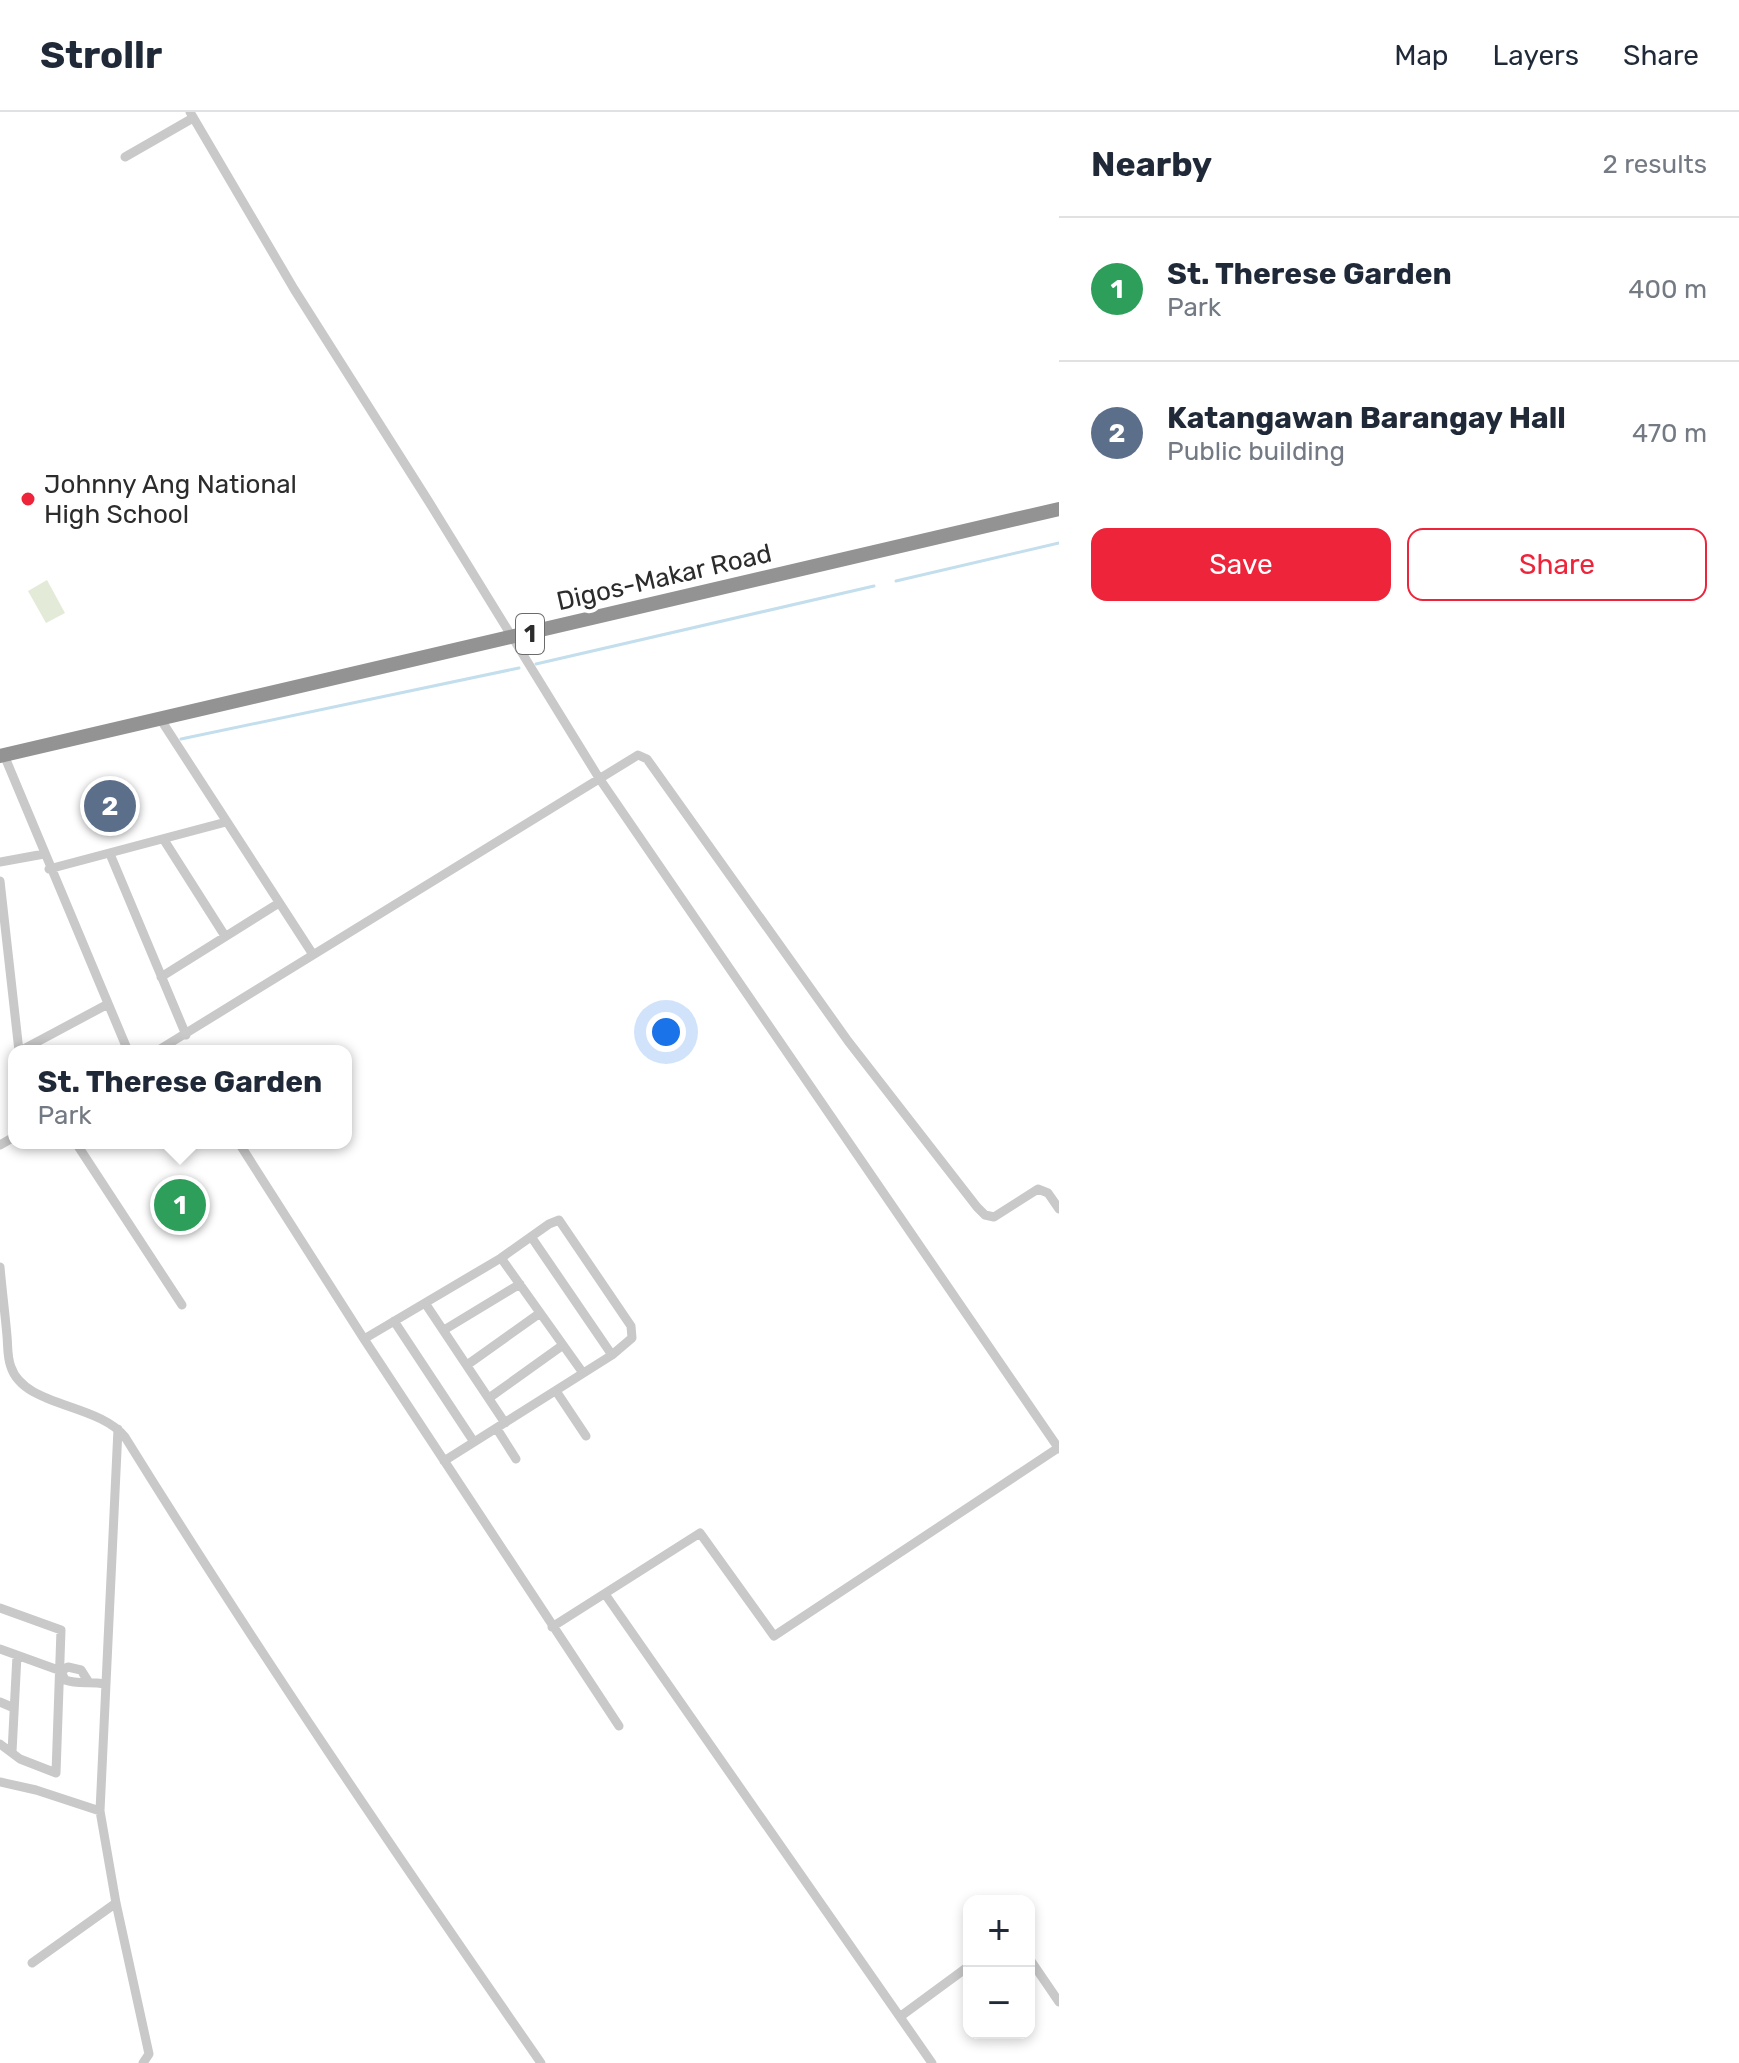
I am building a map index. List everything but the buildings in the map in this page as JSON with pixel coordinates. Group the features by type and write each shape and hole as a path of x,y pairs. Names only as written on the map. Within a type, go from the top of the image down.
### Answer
{"highway":[{"name":"Digos-Makar Road","path":"2,756 1059,509"}],"street":[{"path":"125,157 192,115 294,289 599,778 1059,1448 774,1636 700,1533 552,1627"},
{"path":"161,720 312,953"},
{"path":"168,1045 312,953 638,755 647,759 848,1041 977,1207 985,1215 994,1217 1038,1189 1048,1193 1059,1209"},
{"path":"2,756 125,1045"},
{"path":"49,869 226,822"},
{"path":"164,840 225,936"},
{"path":"0,862 44,854"},
{"path":"110,854 186,1035"},
{"path":"0,881 19,1045"},
{"path":"161,977 279,903"},
{"path":"31,1045 108,1004"},
{"path":"80,1149 182,1305"},
{"path":"243,1149 619,1726"},
{"path":"364,1339 501,1258 555,1220 563,1223 631,1326 632,1338 612,1355 444,1461"},
{"path":"532,1238 612,1355"},
{"path":"501,1258 583,1373"},
{"path":"0,1267 9,1359 18,1381 30,1390 102,1417 118,1429 288,1694 541,2063"},
{"path":"444,1330 520,1284"},
{"path":"425,1303 489,1398 516,1459"},
{"path":"467,1365 540,1313"},
{"path":"394,1321 474,1442"},
{"path":"489,1398 563,1345"},
{"path":"556,1391 586,1436"},
{"path":"118,1429 100,1811 116,1903 149,2054 143,2063"},
{"path":"605,1594 932,2063"},
{"path":"0,1608 61,1630 56,1773 20,1759 0,1744"},
{"path":"0,1649 61,1671 65,1680 78,1684 88,1681 105,1684"},
{"path":"12,1752 17,1655"},
{"path":"0,1702 14,1708"},
{"path":"2,1781 100,1811"},
{"path":"32,1963 116,1903"},
{"path":"901,2016 968,1967"},
{"path":"1035,1967 1059,2002"}],"green space":[{"path":"47,580 65,613 46,623 28,591"}],"waterway":[{"path":"896,581 1059,543"},
{"path":"536,664 874,586"},
{"path":"181,739 519,668"}],"place":[{"name":"Johnny Ang National High School","path":"28,499"},
{"name":"Katangawan Barangay Hall","path":"110,806"},
{"name":"St. Therese Garden","path":"180,1205"}]}
